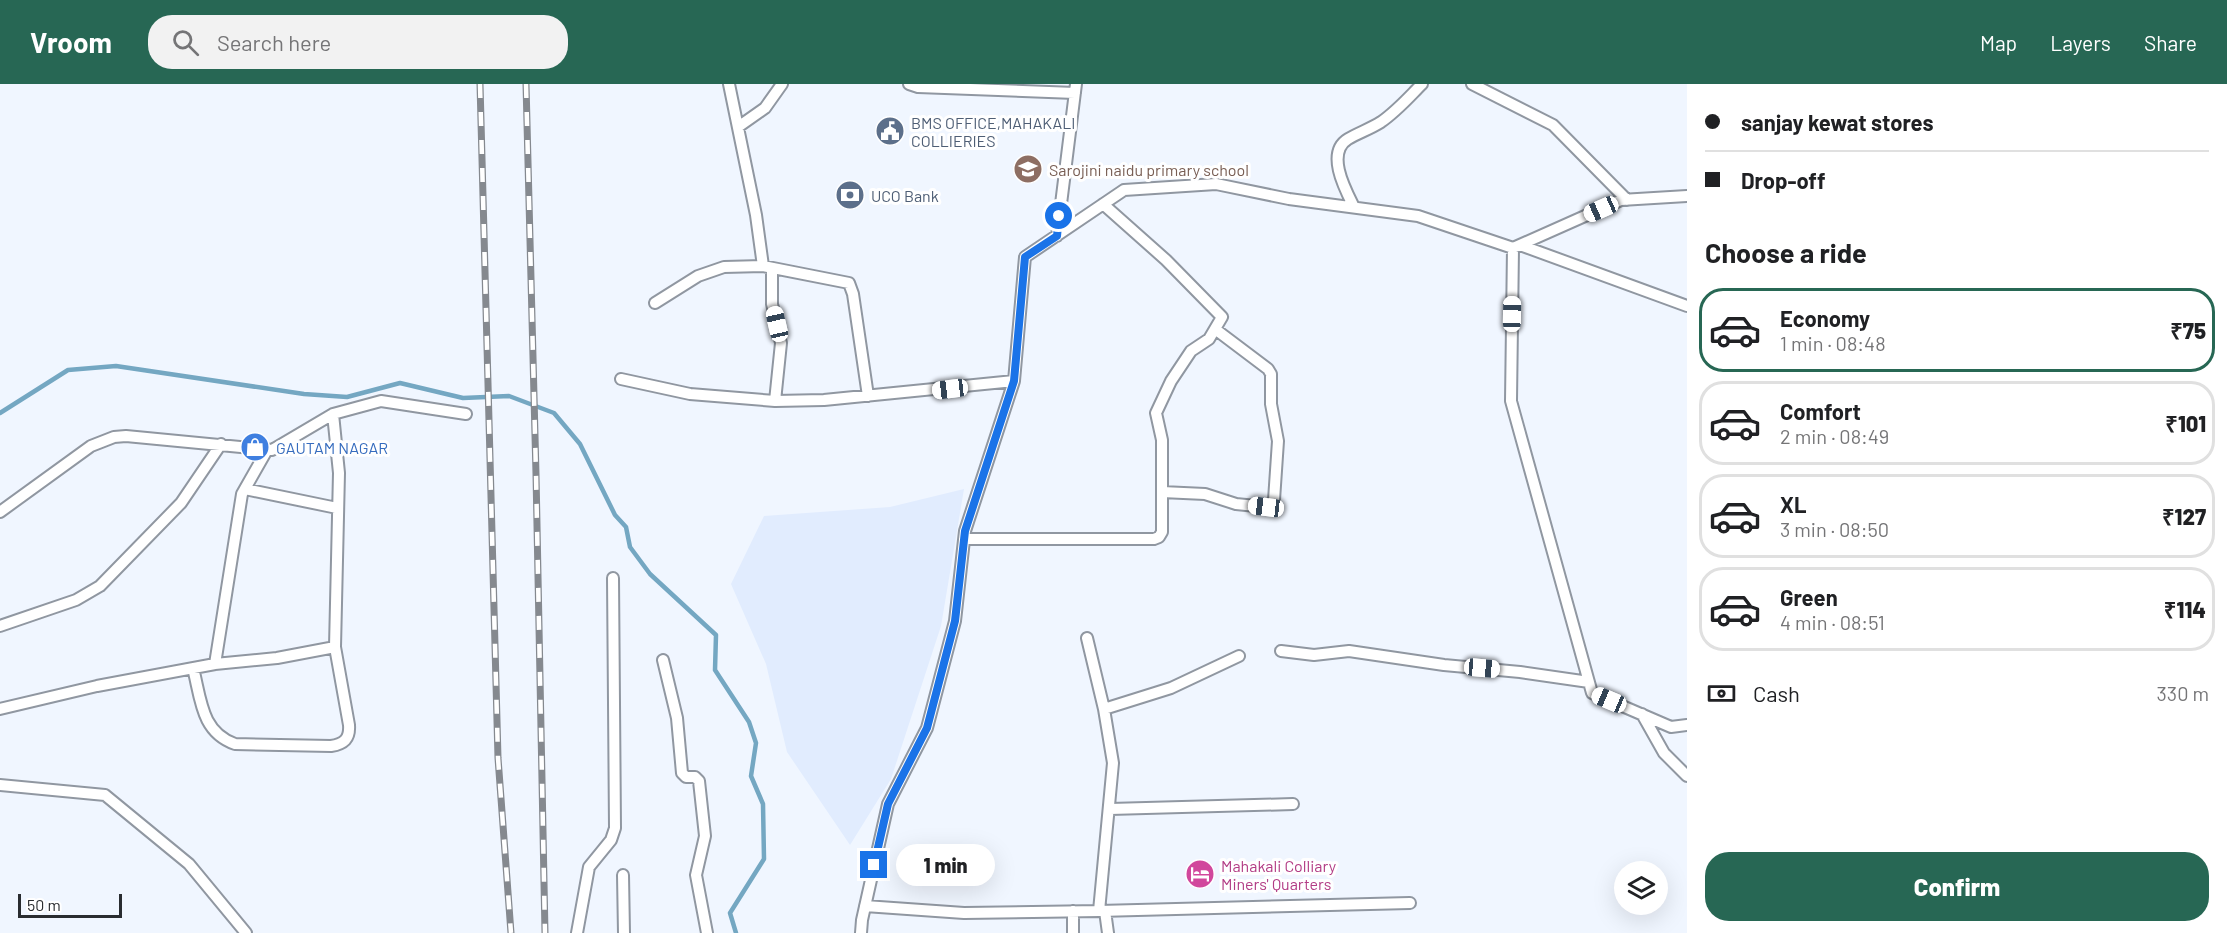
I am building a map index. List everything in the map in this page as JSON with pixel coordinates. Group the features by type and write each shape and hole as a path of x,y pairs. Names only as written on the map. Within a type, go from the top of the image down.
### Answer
{"street":[{"path":"729,84 768,267 772,304 781,343 775,401"},
{"path":"738,127 765,108 782,84"},
{"path":"909,84 918,87 1075,89 1057,236"},
{"path":"1354,207 1338,169 1341,147 1346,140 1380,123 1422,84"},
{"path":"1472,84 1553,125 1627,200"},
{"path":"862,931 865,906 888,804 927,728 955,621 964,539 1014,381 1025,257 1124,190 1216,184 1289,199 1418,216 1516,246 1687,306"},
{"path":"1516,246 1621,200 1687,196"},
{"path":"964,539 1154,539 1159,537 1163,527 1162,440 1156,412 1171,381 1191,351 1209,339 1222,320 1221,314 1166,260 1103,204"},
{"path":"1516,246 1511,401 1592,693 1671,727 1687,725"},
{"path":"655,303 698,276 724,267 768,267 849,283 853,294 868,396"},
{"path":"1162,492 1205,494 1236,504 1266,507 1270,506 1274,500 1278,441 1271,404 1271,374 1268,369 1215,329"},
{"path":"621,379 690,394 775,401 824,400 1014,381"},
{"path":"0,512 102,440 126,436 267,450 277,449 333,414 381,401 466,414"},
{"path":"193,668 205,718 213,731 222,739 235,744 339,745 350,733 335,647 339,473 333,414"},
{"path":"0,626 75,600 100,586 181,503 221,444"},
{"path":"215,664 242,494 267,450"},
{"path":"245,489 337,507"},
{"path":"577,933 589,867 611,840 615,828 613,578"},
{"path":"1087,638 1104,709 1113,763 1102,911 1108,933"},
{"path":"0,709 97,686 193,668 277,658 335,647"},
{"path":"1281,651 1314,655 1340,650 1589,682"},
{"path":"1104,709 1171,688 1239,657"},
{"path":"663,660 677,718 682,772 686,777 695,777 699,782 705,836 696,875 707,933"},
{"path":"1642,714 1664,753 1687,776"},
{"path":"0,785 105,795 189,864 246,933"},
{"path":"1110,809 1293,804"},
{"path":"623,875 624,933"},
{"path":"865,906 964,913 1410,903"},
{"path":"1073,911 1073,933"}],"shaded area":[{"path":"964,489 941,626 891,779 850,845 787,752 766,664 731,584 764,516 890,507"}],"waterway":[{"path":"0,413 68,370 116,366 304,394 347,397 400,383 463,398 509,396 554,413 580,444 615,515 626,527 630,547 650,574 716,635 715,670 749,722 756,743 751,776 763,804 764,859 730,913 736,933"}],"railway":[{"path":"480,84 498,758 511,933"},
{"path":"526,84 545,933"}],"place":[{"name":"BMS OFFICE,MAHAKALI COLLIERIES","path":"890,131"},
{"name":"Sarojini naidu primary school","path":"1028,169"},
{"name":"UCO Bank","path":"850,195"},
{"name":"GAUTAM NAGAR","path":"255,447"},
{"name":"Mahakali Colliary Miners' Quarters","path":"1200,874"}],"route":[{"path":"874,865 888,804 927,728 955,621 965,531 1014,381 1025,257 1057,236 1059,216"}]}
